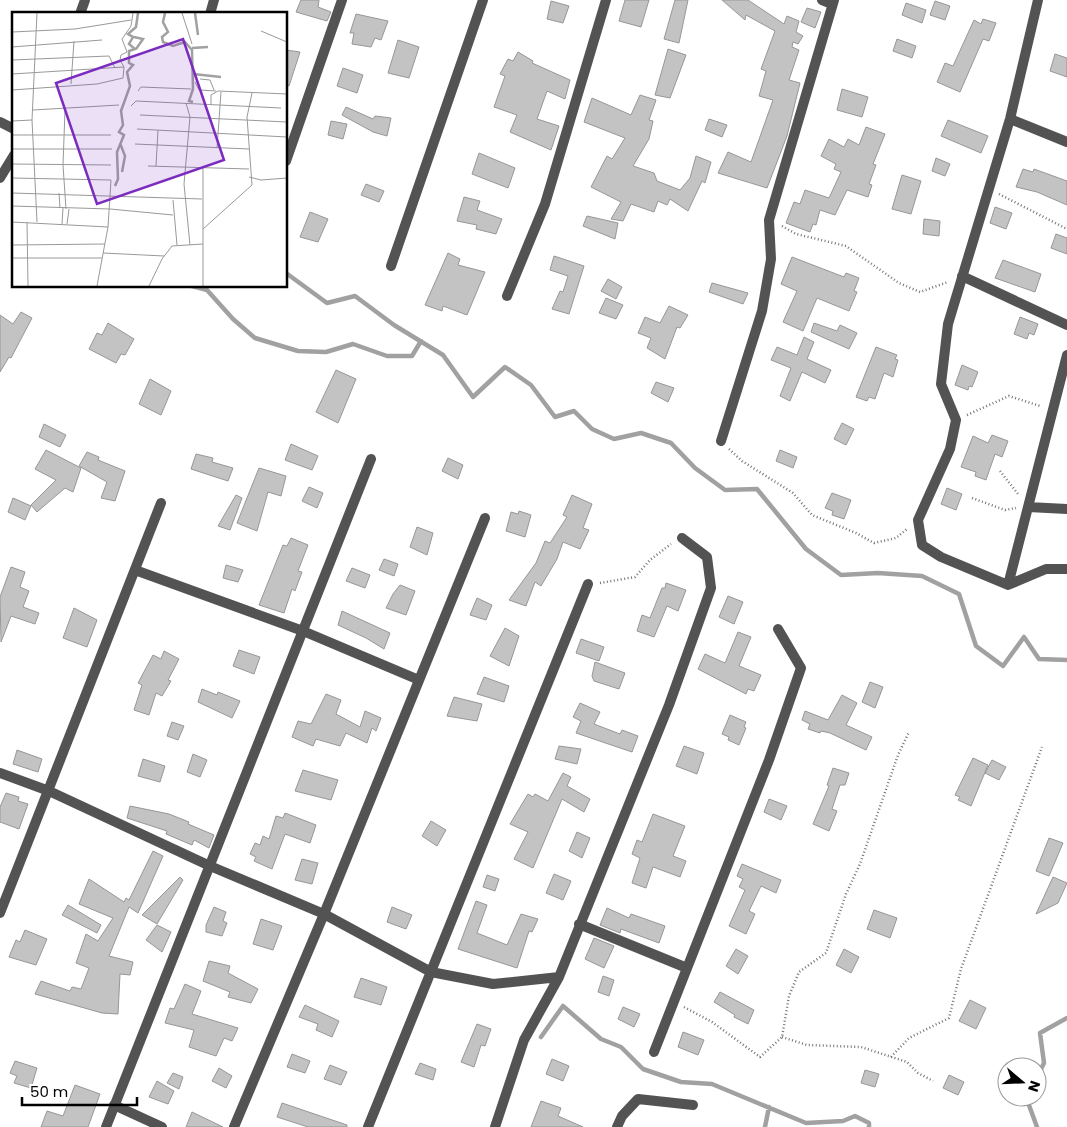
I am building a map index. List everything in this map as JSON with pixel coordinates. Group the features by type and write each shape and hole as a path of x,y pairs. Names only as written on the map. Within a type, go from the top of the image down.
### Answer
{"street":[{"path":"81,12 85,0"},
{"path":"288,155 342,0"},
{"path":"391,266 483,0"},
{"path":"507,296 545,204 606,0"},
{"path":"721,441 762,311 771,259 769,220 833,2 822,0"},
{"path":"1038,0 1010,119 948,324 941,384 956,420 950,449 918,520 922,546 941,557 1008,584 1046,569 1067,569"},
{"path":"1010,119 1067,142"},
{"path":"0,122 12,128"},
{"path":"0,178 12,158"},
{"path":"962,276 1067,325"},
{"path":"1008,584 1067,355"},
{"path":"106,1127 371,459"},
{"path":"0,913 161,503"},
{"path":"1028,507 1067,509"},
{"path":"234,1127 324,914 485,518"},
{"path":"495,1127 524,1040 559,977 669,705 711,588 707,556 682,538"},
{"path":"135,570 303,631 419,680"},
{"path":"368,1127 588,584"},
{"path":"654,1052 769,760 801,668 778,629"},
{"path":"0,773 49,791 210,866 324,914 431,972 493,984 559,977"},
{"path":"579,924 687,968"},
{"path":"617,1127 622,1116 638,1099 693,1105"},
{"path":"114,1105 162,1127"},
{"path":"622,1116 626,1127"}],"path":[{"path":"989,189 1067,229"},
{"path":"769,220 796,234 846,246 899,283 920,292 962,276"},
{"path":"956,420 1008,396 1037,403 1052,414"},
{"path":"721,441 742,461 793,493 812,515 856,533 874,543 896,538 918,520"},
{"path":"1000,471 1028,507"},
{"path":"972,498 1005,510 1028,507"},
{"path":"588,584 635,577 666,546 682,538"},
{"path":"674,1001 712,1022 760,1057 782,1037 789,996 799,972 826,953 846,894 860,864 892,771 909,732"},
{"path":"891,1057 909,1038 950,1018 961,969 1042,747"},
{"path":"782,1037 807,1045 861,1047 907,1062 918,1073 933,1081"}],"building":[{"path":"301,0 319,0 318,7 331,12 327,21 296,12"},
{"path":"625,0 649,0 641,27 619,21"},
{"path":"675,0 688,0 679,43 664,39"},
{"path":"722,0 748,0 784,24 787,16 799,21 796,32 803,36 798,44 793,42 792,47 799,50 789,80 800,83 787,136 767,188 718,173 728,152 751,162 773,100 759,96 766,71 761,69 775,31 746,15 745,20"},
{"path":"551,1 569,6 563,23 547,19"},
{"path":"935,1 950,6 945,20 930,15"},
{"path":"906,3 926,10 922,23 902,15"},
{"path":"807,8 821,12 815,28 801,22"},
{"path":"356,14 388,21 381,40 375,38 371,47 352,44 354,33 350,33"},
{"path":"983,19 996,23 989,41 983,39 960,92 937,82 945,63 953,66 974,20 981,24"},
{"path":"897,39 916,46 912,58 893,51"},
{"path":"398,40 419,47 409,78 388,73"},
{"path":"668,49 686,55 670,98 655,95"},
{"path":"288,50 300,52 289,86"},
{"path":"518,52 533,61 532,63 570,80 565,99 547,91 537,119 559,126 551,150 510,132 517,115 494,107 505,76 500,74 508,59 513,61"},
{"path":"1055,54 1067,58 1067,77 1050,71"},
{"path":"343,68 363,75 357,93 337,86"},
{"path":"842,89 868,97 862,117 837,110"},
{"path":"640,95 656,100 649,120 653,121 649,139 633,166 654,173 657,181 680,190 690,178 696,156 711,162 705,183 702,181 688,211 670,199 667,205 658,201 654,212 631,204 623,221 611,219 621,202 591,187 607,156 612,159 625,138 584,122 592,98 631,115"},
{"path":"346,107 373,119 375,116 391,118 387,136 373,132 342,115"},
{"path":"709,119 727,125 722,137 705,130"},
{"path":"948,120 988,136 981,153 941,136"},
{"path":"331,121 347,124 343,139 328,135"},
{"path":"866,127 885,134 873,164 876,165 869,184 872,185 868,197 847,190 835,215 820,210 816,225 813,224 810,232 786,223 794,202 800,204 805,190 829,198 841,172 834,169 836,164 821,156 829,139 844,147 848,139 859,145"},
{"path":"479,153 515,168 508,188 472,174"},
{"path":"936,158 950,164 945,176 932,171"},
{"path":"1023,169 1033,172 1034,169 1067,181 1067,205 1037,192 1016,187"},
{"path":"902,175 921,181 911,214 892,209"},
{"path":"366,184 384,191 379,202 361,195"},
{"path":"464,197 480,201 477,210 502,219 496,234 476,229 477,225 457,221"},
{"path":"995,207 1012,213 1006,229 990,223"},
{"path":"310,212 328,219 318,242 300,237"},
{"path":"587,216 618,223 615,239 583,226"},
{"path":"924,219 940,221 939,236 923,234"},
{"path":"1056,234 1067,238 1067,254 1051,248"},
{"path":"448,253 460,259 458,265 485,272 467,315 443,306 442,311 425,305"},
{"path":"554,256 584,266 569,314 552,309 560,291 563,292 568,276 550,270"},
{"path":"792,257 844,277 846,273 859,278 854,291 857,292 849,311 817,298 803,331 783,322 797,291 781,284"},
{"path":"1003,260 1041,274 1035,292 995,278"},
{"path":"608,279 622,287 616,299 601,291"},
{"path":"712,283 748,293 743,304 709,292"},
{"path":"606,298 623,305 616,319 599,313"},
{"path":"669,306 688,315 680,328 677,327 665,359 647,348 651,338 638,333 645,317 660,323"},
{"path":"21,312 32,318 11,358 9,357 0,372 0,315 13,324"},
{"path":"1020,317 1038,324 1034,335 1029,333 1027,339 1014,334"},
{"path":"108,323 134,339 125,355 121,354 116,363 89,349 97,333 102,335"},
{"path":"814,323 837,331 840,325 857,333 849,349 811,332"},
{"path":"804,337 814,342 807,359 831,370 825,383 802,372 790,401 780,396 791,368 771,360 777,347 797,355"},
{"path":"876,347 897,355 895,359 898,360 893,377 884,373 875,399 869,397 867,401 856,397"},
{"path":"962,365 978,372 972,387 969,386 968,390 955,385"},
{"path":"336,370 356,379 338,423 316,412"},
{"path":"150,379 171,391 161,415 139,404"},
{"path":"656,382 674,388 668,402 651,393"},
{"path":"842,423 854,429 846,445 834,439"},
{"path":"44,424 66,435 60,447 39,437"},
{"path":"992,435 1008,441 1002,457 995,454 986,480 975,476 976,472 961,467 973,436 988,443"},
{"path":"291,444 318,456 312,470 285,460"},
{"path":"46,450 81,468 73,492 65,488 37,512 31,505 56,480 35,469"},
{"path":"780,450 797,457 793,468 776,461"},
{"path":"87,452 99,457 98,460 125,471 115,501 101,498 107,482 79,466"},
{"path":"196,454 213,458 212,462 233,468 228,481 191,469"},
{"path":"448,458 463,465 458,479 442,471"},
{"path":"259,468 286,476 281,496 268,492 257,531 237,523"},
{"path":"309,487 323,493 317,508 302,501"},
{"path":"947,488 962,494 956,510 941,504"},
{"path":"832,493 851,500 844,519 832,515 833,511 825,508"},
{"path":"236,495 242,498 230,530 218,526"},
{"path":"572,495 592,504 583,528 589,530 580,549 563,542 557,559 541,586 535,582 526,606 509,600 536,563 545,541 550,543 567,517 563,515"},
{"path":"13,498 31,506 25,520 8,512"},
{"path":"519,511 531,515 525,537 506,531 511,512 518,514"},
{"path":"417,527 433,533 427,555 410,547"},
{"path":"291,538 308,545 298,571 302,572 295,591 292,589 284,613 259,605 283,545 287,546"},
{"path":"384,559 398,564 394,576 379,570"},
{"path":"226,565 243,570 238,582 223,578"},
{"path":"11,567 25,572 20,587 29,591 23,607 39,613 35,624 11,616 1,642 0,597"},
{"path":"352,568 370,575 365,588 346,581"},
{"path":"666,583 686,590 678,611 667,606 654,637 637,631 642,615 650,618 662,588 665,588"},
{"path":"400,585 415,591 406,615 386,608"},
{"path":"728,596 743,602 734,624 719,617"},
{"path":"477,598 492,605 486,620 470,615"},
{"path":"74,608 97,620 87,647 63,638"},
{"path":"342,611 390,633 384,649 338,625"},
{"path":"505,628 519,636 509,666 490,656"},
{"path":"738,632 751,637 739,666 761,675 754,691 748,689 746,694 698,669 705,654 725,663"},
{"path":"581,639 604,647 599,661 576,653"},
{"path":"239,650 260,657 254,674 233,666"},
{"path":"164,651 179,659 168,680 171,681 162,696 156,693 149,715 134,710 142,685 138,683 153,655 161,659"},
{"path":"595,662 625,673 619,689 594,681 592,676"},
{"path":"484,677 509,686 504,702 477,694"},
{"path":"870,682 883,687 875,708 862,702"},
{"path":"202,689 217,695 218,692 240,701 232,718 198,702"},
{"path":"326,694 341,700 336,714 360,727 365,711 381,718 376,731 372,728 367,743 346,733 340,746 316,739 313,746 292,737 298,721 311,724"},
{"path":"842,695 857,703 846,725 872,737 866,750 830,733 821,731 820,733 808,729 810,724 802,720 805,711 828,720"},
{"path":"454,697 482,704 477,721 447,716"},
{"path":"580,703 600,712 594,724 620,734 622,730 638,736 632,752 576,733 581,721 573,717"},
{"path":"730,715 746,722 744,727 746,728 739,745 728,740 729,737 722,734"},
{"path":"172,722 184,726 178,740 167,736"},
{"path":"559,746 581,749 577,764 555,759"},
{"path":"684,746 704,753 697,774 676,766"},
{"path":"17,750 42,759 38,772 13,764"},
{"path":"193,754 207,760 200,777 187,772"},
{"path":"973,758 988,765 971,806 958,800 960,797 955,795"},
{"path":"143,759 165,766 160,782 138,776"},
{"path":"992,760 1006,767 999,780 985,773"},
{"path":"833,768 849,773 845,785 840,785 832,809 837,811 829,831 813,824 829,786 827,785"},
{"path":"303,770 338,780 331,800 295,791"},
{"path":"563,773 571,777 567,786 590,799 584,812 562,799 533,868 514,859 528,832 510,824 528,794 533,797 535,794 548,801"},
{"path":"6,793 19,797 18,801 28,804 19,829 0,822 0,807"},
{"path":"769,799 787,806 781,820 764,812"},
{"path":"130,806 169,814 214,835 209,848 194,840 192,845 166,834 167,831 127,818"},
{"path":"285,813 316,825 310,843 285,834 272,869 254,861 256,857 250,854 255,843 260,845 263,836 269,839 276,816 283,818"},
{"path":"653,814 685,826 673,856 686,861 680,877 653,867 646,888 632,883 640,858 632,854 637,840 642,842"},
{"path":"431,821 446,830 437,846 422,836"},
{"path":"577,832 590,838 582,858 569,851"},
{"path":"1049,838 1063,843 1049,876 1036,871"},
{"path":"153,851 163,856 138,913 129,907 109,956 133,962 130,975 120,974 118,1014 102,1013 35,994 41,981 70,991 72,987 81,989 89,968 76,963 86,934 98,941 113,918 79,904 89,879 124,902 126,898 129,900"},
{"path":"302,859 318,863 312,884 295,880"},
{"path":"742,864 781,880 776,893 761,886 749,911 755,914 746,934 729,926 745,890 739,887 743,879 737,876"},
{"path":"554,874 571,881 563,900 546,893"},
{"path":"487,875 499,879 495,891 483,887"},
{"path":"180,877 183,880 157,924 142,915"},
{"path":"1053,877 1067,883 1058,903 1036,914"},
{"path":"476,901 487,905 477,933 507,945 521,914 538,919 532,932 529,931 517,968 458,949"},
{"path":"68,905 101,925 97,933 62,915"},
{"path":"214,907 226,912 223,921 227,923 222,936 206,932 206,925"},
{"path":"392,907 412,915 406,929 387,922"},
{"path":"607,908 629,918 631,914 665,926 659,943 621,929 620,933 600,925"},
{"path":"874,910 897,918 890,938 867,929"},
{"path":"261,919 282,926 273,950 253,944"},
{"path":"157,925 171,932 162,952 146,940"},
{"path":"25,930 47,939 36,965 9,957 16,940 20,942"},
{"path":"594,938 614,946 604,968 585,959"},
{"path":"736,949 748,956 738,974 726,966"},
{"path":"844,949 859,957 851,973 836,965"},
{"path":"209,961 230,966 228,973 258,989 251,1003 228,997 230,992 203,981"},
{"path":"603,976 614,980 609,996 598,992"},
{"path":"361,978 387,987 381,1005 354,997"},
{"path":"185,984 201,991 192,1014 238,1028 232,1041 224,1038 216,1056 189,1047 194,1030 165,1023 170,1008 174,1009"},
{"path":"720,992 754,1010 748,1024 734,1017 735,1015 714,1002"},
{"path":"970,1000 986,1008 976,1029 959,1021"},
{"path":"305,1005 339,1021 332,1037 316,1030 318,1024 299,1017"},
{"path":"623,1007 640,1014 634,1027 618,1019"},
{"path":"477,1024 491,1029 485,1046 481,1045 474,1067 461,1062"},
{"path":"683,1032 704,1040 698,1055 678,1047"},
{"path":"292,1054 310,1061 305,1073 287,1067"},
{"path":"552,1059 569,1066 563,1081 546,1074"},
{"path":"15,1061 37,1068 31,1088 14,1083 17,1076 10,1073"},
{"path":"420,1063 436,1069 433,1080 415,1074"},
{"path":"330,1065 347,1072 341,1085 324,1079"},
{"path":"219,1068 232,1076 226,1088 212,1081"},
{"path":"865,1070 879,1074 875,1087 861,1083"},
{"path":"173,1073 183,1077 179,1089 167,1083"},
{"path":"949,1075 964,1082 958,1095 943,1088"},
{"path":"157,1081 174,1091 168,1104 149,1097"},
{"path":"75,1085 100,1094 88,1127 41,1127 47,1111 63,1116"},
{"path":"541,1101 561,1108 558,1116 583,1127 531,1127"},
{"path":"282,1103 347,1125 347,1127 308,1127 277,1117"},
{"path":"192,1112 223,1127 186,1127"}],"waterway":[{"path":"288,274 327,303 355,296 394,325 443,355 473,397 505,367 531,385 555,417 574,411 592,429 614,439 641,433 671,443 695,468 725,490 757,489 806,549 841,575 878,573 922,576 959,594 976,646 1003,666 1024,637 1039,659 1067,660"},
{"path":"200,288 207,290 233,319 255,338 298,351 326,352 353,344 387,356 412,356 421,341"},
{"path":"541,1037 563,1006 601,1039 621,1047 643,1069 681,1082 712,1084 806,1123 843,1121 855,1116 869,1123 869,1127"},
{"path":"1043,1057 1040,1033 1067,1018"},
{"path":"765,1127 769,1107"},
{"path":"1030,1107 1037,1127"}]}
